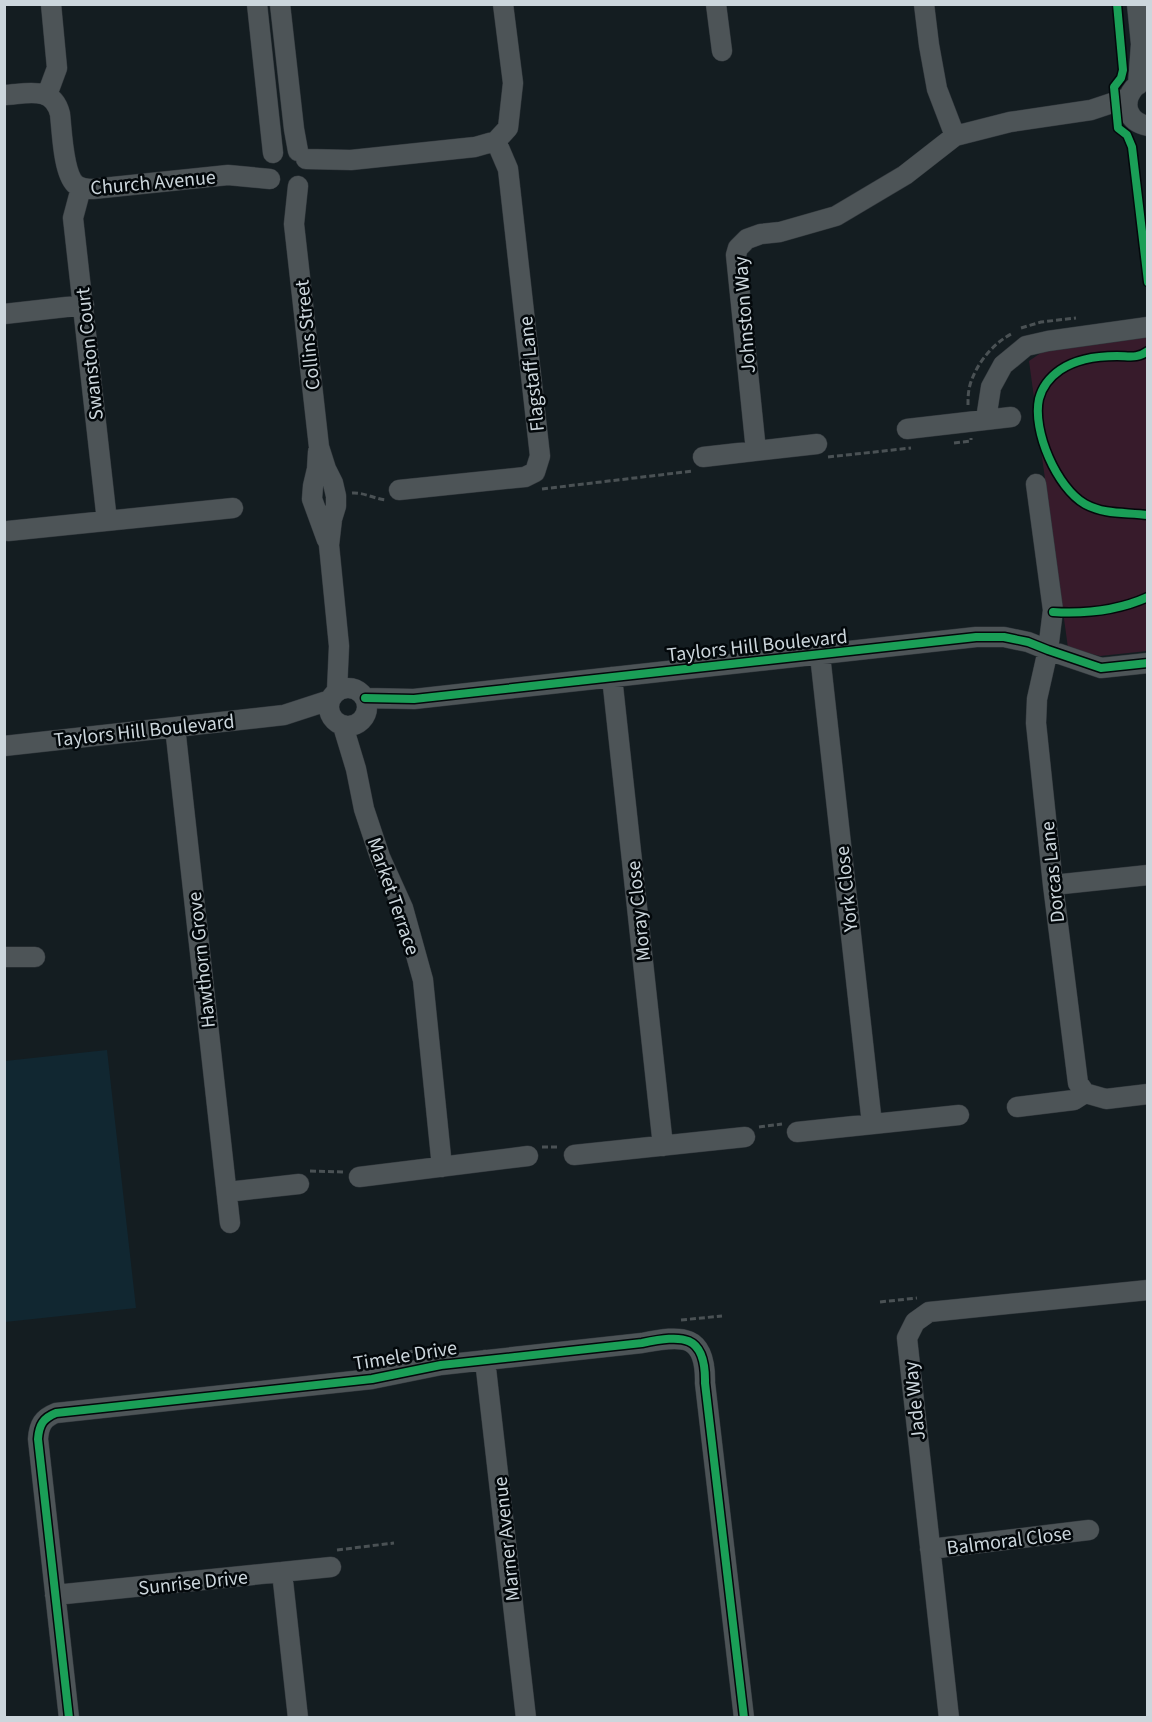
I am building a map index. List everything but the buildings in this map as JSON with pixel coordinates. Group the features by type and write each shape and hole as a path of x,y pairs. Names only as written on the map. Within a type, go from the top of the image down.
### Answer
{"street":[{"path":"4,95 37,93 47,95 57,68 51,4"},
{"name":"Collins Street","path":"257,4 287,169 319,447 312,499 329,545 339,646 348,707"},
{"name":"Collins Street","path":"280,4 294,129 287,169"},
{"path":"496,141 508,128 513,83 502,4"},
{"path":"716,4 722,51"},
{"path":"924,4 937,89 956,136 1010,122 1091,110 1140,110 1144,53 1137,4"},
{"name":"Church Avenue","path":"47,95 58,106 67,168 74,183 81,188 93,189 287,169 475,147 496,141"},
{"name":"Johnston Way","path":"756,451 736,255 738,248 747,239 761,234 780,232 836,216 905,175 956,136"},
{"name":"Flagstaff Lane","path":"399,490 525,477 535,472 540,456 508,169 496,141"},
{"name":"Swanston Court","path":"81,188 73,218 107,521"},
{"path":"4,314 84,305"},
{"path":"986,419 991,387 1003,365 1026,346 1148,327"},
{"path":"907,429 1011,417"},
{"path":"703,457 817,444"},
{"name":"Dorcas Lane","path":"1036,484 1053,610 1048,650 1037,699 1036,723 1053,885 1078,1083 1084,1093"},
{"path":"8,531 233,508"},
{"name":"Taylors Hill Boulevard","path":"4,746 976,637 1004,637 1028,642 1101,668 1148,663"},
{"name":"York Close","path":"820,655 872,1124"},
{"name":"Moray Close","path":"612,677 663,1146"},
{"name":"Market Terrace","path":"348,707 356,769 368,819 380,857 403,908 423,980 442,1167"},
{"name":"Hawthorn Grove","path":"175,727 230,1223"},
{"path":"1053,885 1148,875"},
{"path":"4,957 35,957"},
{"path":"1017,1107 1074,1100 1084,1093 1106,1099 1148,1094"},
{"path":"797,1132 959,1115"},
{"path":"574,1155 745,1137"},
{"path":"359,1177 528,1156"},
{"path":"227,1192 303,1177"},
{"name":"Jade Way","path":"949,1718 907,1338 915,1322 929,1312 1148,1290"},
{"name":"Timele Drive","path":"69,1718 38,1439 41,1423 47,1416 372,1379 441,1365 669,1338 684,1339 696,1345 704,1357 705,1383 744,1718"},
{"name":"Marner Avenue","path":"485,1360 526,1718"},
{"name":"Balmoral Close","path":"930,1550 1089,1530"},
{"name":"Sunrise Drive","path":"55,1595 331,1568"},
{"path":"282,1572 298,1718"}],"path":[{"path":"303,1177 358,1170 359,1177"}],"shaded area":[{"path":"1147,333 1147,651 1100,656 1068,648 1029,361 1048,348"},
{"path":"107,1050 136,1308 5,1322 5,1061"}],"cycle path":[{"path":"1117,4 1123,70 1121,78 1114,87 1118,128 1127,135 1132,147 1148,282"},
{"path":"1148,351 1137,356 1087,359 1066,366 1044,386 1039,399 1038,412 1039,427 1049,458 1056,472 1075,496 1085,504 1100,510 1148,515"},
{"path":"1053,612 1101,610 1125,606 1148,597"},
{"path":"365,698 414,699 976,637 1004,637 1028,642 1101,668 1148,663"},
{"path":"69,1718 38,1439 39,1430 48,1417 56,1413 372,1379 441,1365 669,1339 689,1341 696,1346 704,1367 744,1718"}]}
